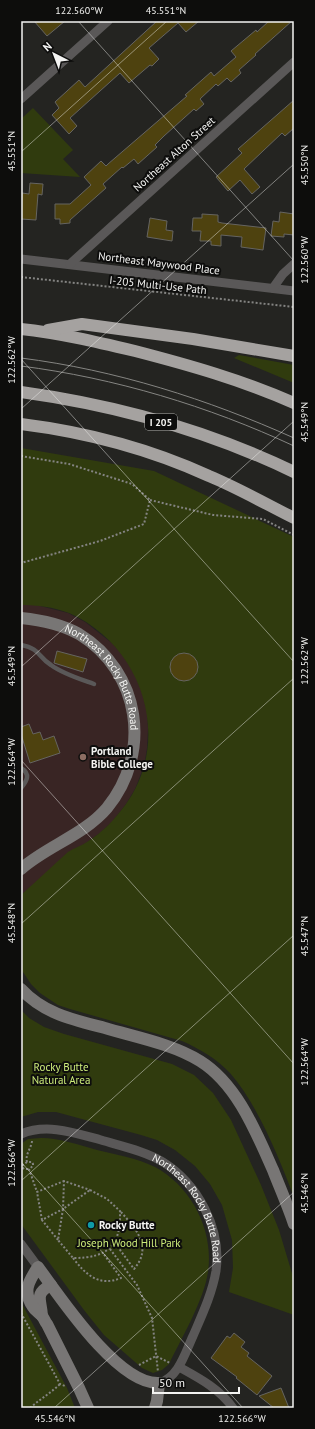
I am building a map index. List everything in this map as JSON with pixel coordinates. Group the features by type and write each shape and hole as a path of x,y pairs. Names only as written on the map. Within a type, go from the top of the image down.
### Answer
{"highway":[{"path":"41,331 82,324 193,339 294,356"},
{"path":"21,329 41,331 100,343 188,365 228,377 294,403"},
{"name":"I 205","path":"21,392 93,405 175,426 249,452 294,472"},
{"path":"21,424 91,437 153,454 209,476 294,518"}],"street":[{"path":"21,99 108,21"},
{"name":"Northeast Alton Street","path":"70,264 294,62"},
{"name":"Northeast Maywood Place","path":"21,259 294,291"},
{"path":"273,288 283,274 294,264"},
{"name":"Northeast Rocky Butte Road","path":"21,618 44,621 67,628 97,648 113,666 124,684 132,707 134,732 132,754 126,776 119,790 105,809 86,826 23,865"},
{"path":"21,990 34,1002 58,1015 172,1048 198,1060 212,1070 233,1093 253,1129 283,1194 294,1224"},
{"name":"Northeast Rocky Butte Road","path":"21,1134 38,1129 54,1129 139,1151 162,1161 173,1169 191,1187 199,1198 213,1231 216,1269 211,1292 179,1367 168,1379 159,1383"},
{"path":"21,1244 91,1336 126,1370 146,1382 159,1383 155,1408"},
{"path":"38,1267 29,1282 28,1294 34,1308 42,1316 88,1408"},
{"path":"42,1316 39,1296 43,1289 51,1285"},
{"path":"179,1367 196,1376 218,1391 233,1408"}],"lane":[{"path":"21,645 37,650 50,665 57,669 94,684"},
{"path":"21,768 28,776 26,782 21,788"}],"path":[{"name":"I-205 Multi-Use Path","path":"21,277 294,307"},
{"path":"21,456 69,464 132,484 150,500 213,515 264,519 294,535"},
{"path":"21,563 100,541 144,524 150,500"},
{"path":"27,1162 26,1156 31,1146 31,1139"},
{"path":"27,1162 32,1162 33,1164 33,1166 29,1169"},
{"path":"27,1162 22,1167 24,1169 29,1169"},
{"path":"29,1169 37,1192 42,1220 73,1258 88,1274 96,1279 108,1281 121,1278 103,1253"},
{"path":"37,1192 64,1180 90,1190 107,1199 135,1227 139,1234 142,1242 142,1252 141,1258 134,1269 115,1243"},
{"path":"58,1240 63,1209 64,1180"},
{"path":"42,1220 63,1209 90,1190"},
{"path":"73,1258 90,1257 110,1249 115,1243 120,1226 120,1211"},
{"path":"110,1249 137,1285 152,1318 159,1383"},
{"path":"21,1313 60,1384 67,1388 79,1388"},
{"path":"156,1356 179,1367"},
{"path":"126,1370 156,1356"},
{"path":"30,1408 60,1384"}],"shaded area":[{"name":"Portland Bible College","path":"21,605 36,605 68,613 85,622 113,644 125,658 135,674 147,711 148,729 144,766 135,789 113,821 100,833 21,895"}],"green space":[{"path":"33,108 73,150 63,159 80,177 21,173 21,119"},
{"path":"239,355 294,365 294,383 234,358"},
{"path":"21,448 154,471 294,537 294,1197 275,1149 259,1116 240,1086 220,1063 202,1051 182,1041 58,1005 40,993 31,984 21,969 21,895 68,852 87,842 103,830 126,804 140,778 147,751 148,723 142,696 132,670 115,647 94,628 69,613 57,609 33,605 21,605"},
{"name":"Rocky Butte Natural Area","path":"21,1010 29,1018 44,1027 172,1064 194,1075 213,1093 231,1120 261,1185 279,1230 294,1280 294,1315 229,1292 233,1268 232,1240 222,1205 210,1184 195,1166 175,1150 157,1140 56,1112 38,1112 21,1117"},
{"name":"Joseph Wood Hill Park","path":"41,1138 69,1142 134,1159 155,1167 180,1186 190,1198 198,1212 204,1226 209,1257 206,1283 197,1306 169,1364 162,1370 153,1373 142,1368 104,1335 21,1224 21,1144 28,1139"},
{"path":"21,1302 67,1388 75,1408 21,1408"}],"building":[{"path":"34,21 65,21 47,36"},
{"path":"157,21 199,21 186,32 178,23 149,48 159,59 129,83 120,73 70,118 77,126 69,134 52,115 59,108 55,102 79,80 85,87"},
{"path":"269,21 292,21 239,70 241,73 231,82 227,78 218,86 216,84 200,99 204,104 196,111 194,109 164,136 155,145 157,147 138,164 134,159 123,168 122,167 103,184 106,188 70,220 70,223 60,224 60,219 55,219 55,204 70,204 91,185 84,177 101,161 106,166 187,96 185,95 211,72 214,76 236,57 231,51"},
{"path":"294,100 294,128 285,136 282,133 244,169 260,187 252,194 240,180 228,191 216,177 242,153 238,149"},
{"path":"30,183 43,184 42,195 38,194 36,220 21,219 22,193 29,194"},
{"path":"280,212 294,214 294,235 284,234 284,237 271,236 273,221 279,222"},
{"path":"202,214 218,215 218,222 222,223 266,228 263,250 241,247 242,237 221,235 221,246 211,245 211,241 200,241 201,231 192,231 193,218 202,218"},
{"path":"150,218 167,221 166,230 173,231 172,241 147,237"},
{"path":"57,651 87,659 83,672 54,663"},
{"path":"184,653 194,657 198,667 194,677 184,681 174,677 170,667 174,657"},
{"path":"29,724 33,734 40,732 43,740 54,736 60,753 30,763 21,734 21,727"},
{"path":"234,1333 245,1342 241,1347 249,1353 247,1356 272,1376 257,1395 236,1378 237,1377 211,1358 227,1336 230,1338"},
{"path":"281,1388 289,1408 274,1408 259,1396"}],"tram line":[{"path":"21,358 56,363 126,378 228,411 294,438"},
{"path":"21,366 56,371 126,386 195,406 228,418 294,446"}],"place":[{"name":"Portland Bible College","path":"83,757"},
{"name":"Rocky Butte","path":"91,1225"}]}
